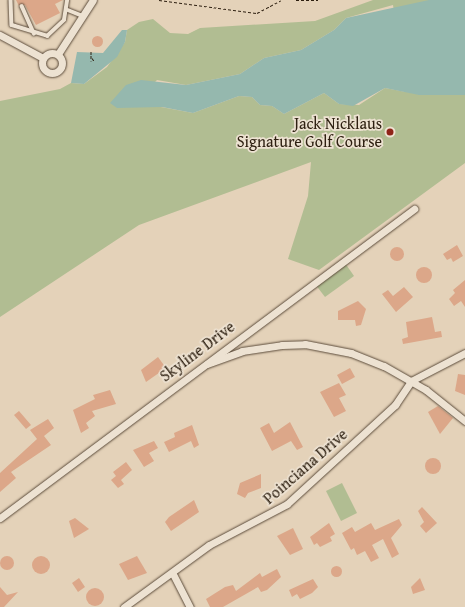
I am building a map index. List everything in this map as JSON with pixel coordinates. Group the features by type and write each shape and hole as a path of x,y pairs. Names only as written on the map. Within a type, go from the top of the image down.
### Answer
{"street":[{"path":"58,54 84,16 92,1"},
{"path":"0,35 43,58"},
{"path":"43,58 49,53 58,54"},
{"path":"43,58 43,68 55,72 62,64 58,54"},
{"name":"Skyline Drive","path":"0,518 191,372 414,209"},
{"path":"191,372 242,351 305,344 370,360 411,381 465,421"},
{"path":"411,381 465,353"},
{"name":"Poinciana Drive","path":"124,607 173,574 209,545 287,504 395,405 411,381"},
{"path":"173,574 190,607"}],"lane":[{"path":"11,0 12,25 47,36 54,32 68,10 66,0"},
{"path":"22,6 34,33"},
{"path":"68,10 84,16"}],"path":[{"path":"159,0 257,13 280,0"},
{"path":"296,0 318,0"},
{"path":"91,51 91,61"},
{"path":"91,58 94,61"}],"green space":[{"path":"373,0 465,0 465,163 319,270 288,259 308,196 311,162 139,225 0,317 0,101 60,89 71,83 84,84 107,67 125,42 127,30 139,22 153,19 170,33 188,34 200,28 315,21","holes":["393,5 406,92 385,88 359,105 339,104 324,93 284,114 272,106 260,105 252,97 239,96 193,113 161,107 130,107 157,80 186,85 240,74 264,58 301,50 334,30 346,18"]},
{"path":"345,263 354,276 325,297 315,284"},
{"path":"342,483 357,513 341,521 326,491"}],"water":[{"path":"429,0 465,0 465,95 419,95 385,88 353,106 339,104 324,93 284,114 272,106 260,105 252,97 239,96 193,113 162,107 117,108 110,103 126,85 141,80 186,85 240,74 264,58 301,50 334,30 346,18"},
{"path":"122,30 127,30 125,42 117,57 84,84 71,83 77,52 103,53"}],"building":[{"path":"16,0 63,0 55,4 60,13 36,25 25,5 19,6"},
{"path":"95,36 99,36 101,37 101,45 95,46 92,43 92,39"},
{"path":"457,245 463,256 453,262 451,258 447,260 443,254"},
{"path":"397,247 402,249 404,254 402,259 397,261 392,259 390,254 392,249"},
{"path":"424,267 430,269 432,275 430,281 424,283 418,281 416,275 418,269"},
{"path":"465,280 465,307 461,301 454,306 449,299 455,293 453,290"},
{"path":"404,287 413,297 396,312 382,294 388,290 393,296"},
{"path":"358,301 366,309 361,325 356,326 355,320 338,320 338,311"},
{"path":"432,317 435,332 441,331 442,337 403,344 402,339 408,337 406,322"},
{"path":"158,357 166,368 146,382 141,370"},
{"path":"350,368 355,377 342,384 337,375"},
{"path":"458,374 465,375 465,395 455,391"},
{"path":"339,383 346,395 339,398 346,411 334,417 320,392"},
{"path":"110,390 116,404 92,411 95,416 86,423 89,428 81,433 73,410 95,399 93,395"},
{"path":"438,406 453,418 440,434 428,412"},
{"path":"19,411 31,425 26,429 14,415"},
{"path":"48,419 54,428 44,436 51,445 11,472 16,478 0,492 0,473 37,439 30,430"},
{"path":"290,422 303,447 297,450 291,441 272,451 260,428 269,423 274,433"},
{"path":"192,425 199,445 194,448 191,441 169,452 164,442 175,437 174,433"},
{"path":"154,441 158,448 149,453 154,461 144,467 133,450"},
{"path":"433,458 440,463 441,466 436,473 433,474 426,469 425,466 430,459"},
{"path":"126,462 132,470 121,480 124,484 118,488 111,480 116,476 113,472"},
{"path":"261,474 261,488 248,493 245,498 237,494 240,483"},
{"path":"194,500 199,512 171,531 165,522 169,517"},
{"path":"422,507 437,523 426,533 420,526 424,522 418,511"},
{"path":"75,518 89,529 74,538 69,521"},
{"path":"399,519 402,525 391,538 399,554 392,558 383,539 372,545 379,558 371,562 365,551 357,555 354,548 351,550 342,533 352,527 355,532 371,523 375,530"},
{"path":"329,523 335,534 330,537 332,541 320,547 317,543 314,545 310,537"},
{"path":"293,528 303,549 290,555 277,536"},
{"path":"7,556 12,558 14,563 12,568 7,570 2,568 0,563 2,558"},
{"path":"41,556 45,557 49,561 49,569 45,573 41,574 37,573 33,569 32,565 33,561 37,557"},
{"path":"137,556 147,573 128,580 119,564"},
{"path":"336,565 340,567 342,571 340,575 336,577 332,575 330,571 332,567"},
{"path":"277,569 281,577 267,590 261,592 258,587 223,607 210,607 206,599 225,587 233,585 236,591 260,573 262,577"},
{"path":"79,578 85,587 78,592 72,583"},
{"path":"420,578 425,590 413,594 411,587"},
{"path":"313,579 318,587 312,593 300,599 297,594 292,597 289,590"},
{"path":"0,587 7,595 18,592 4,607 0,607"},
{"path":"95,588 101,591 104,597 101,603 95,606 89,603 86,597 89,591"}],"place":[{"name":"Jack Nicklaus Signature Golf Course","path":"390,132"}]}
